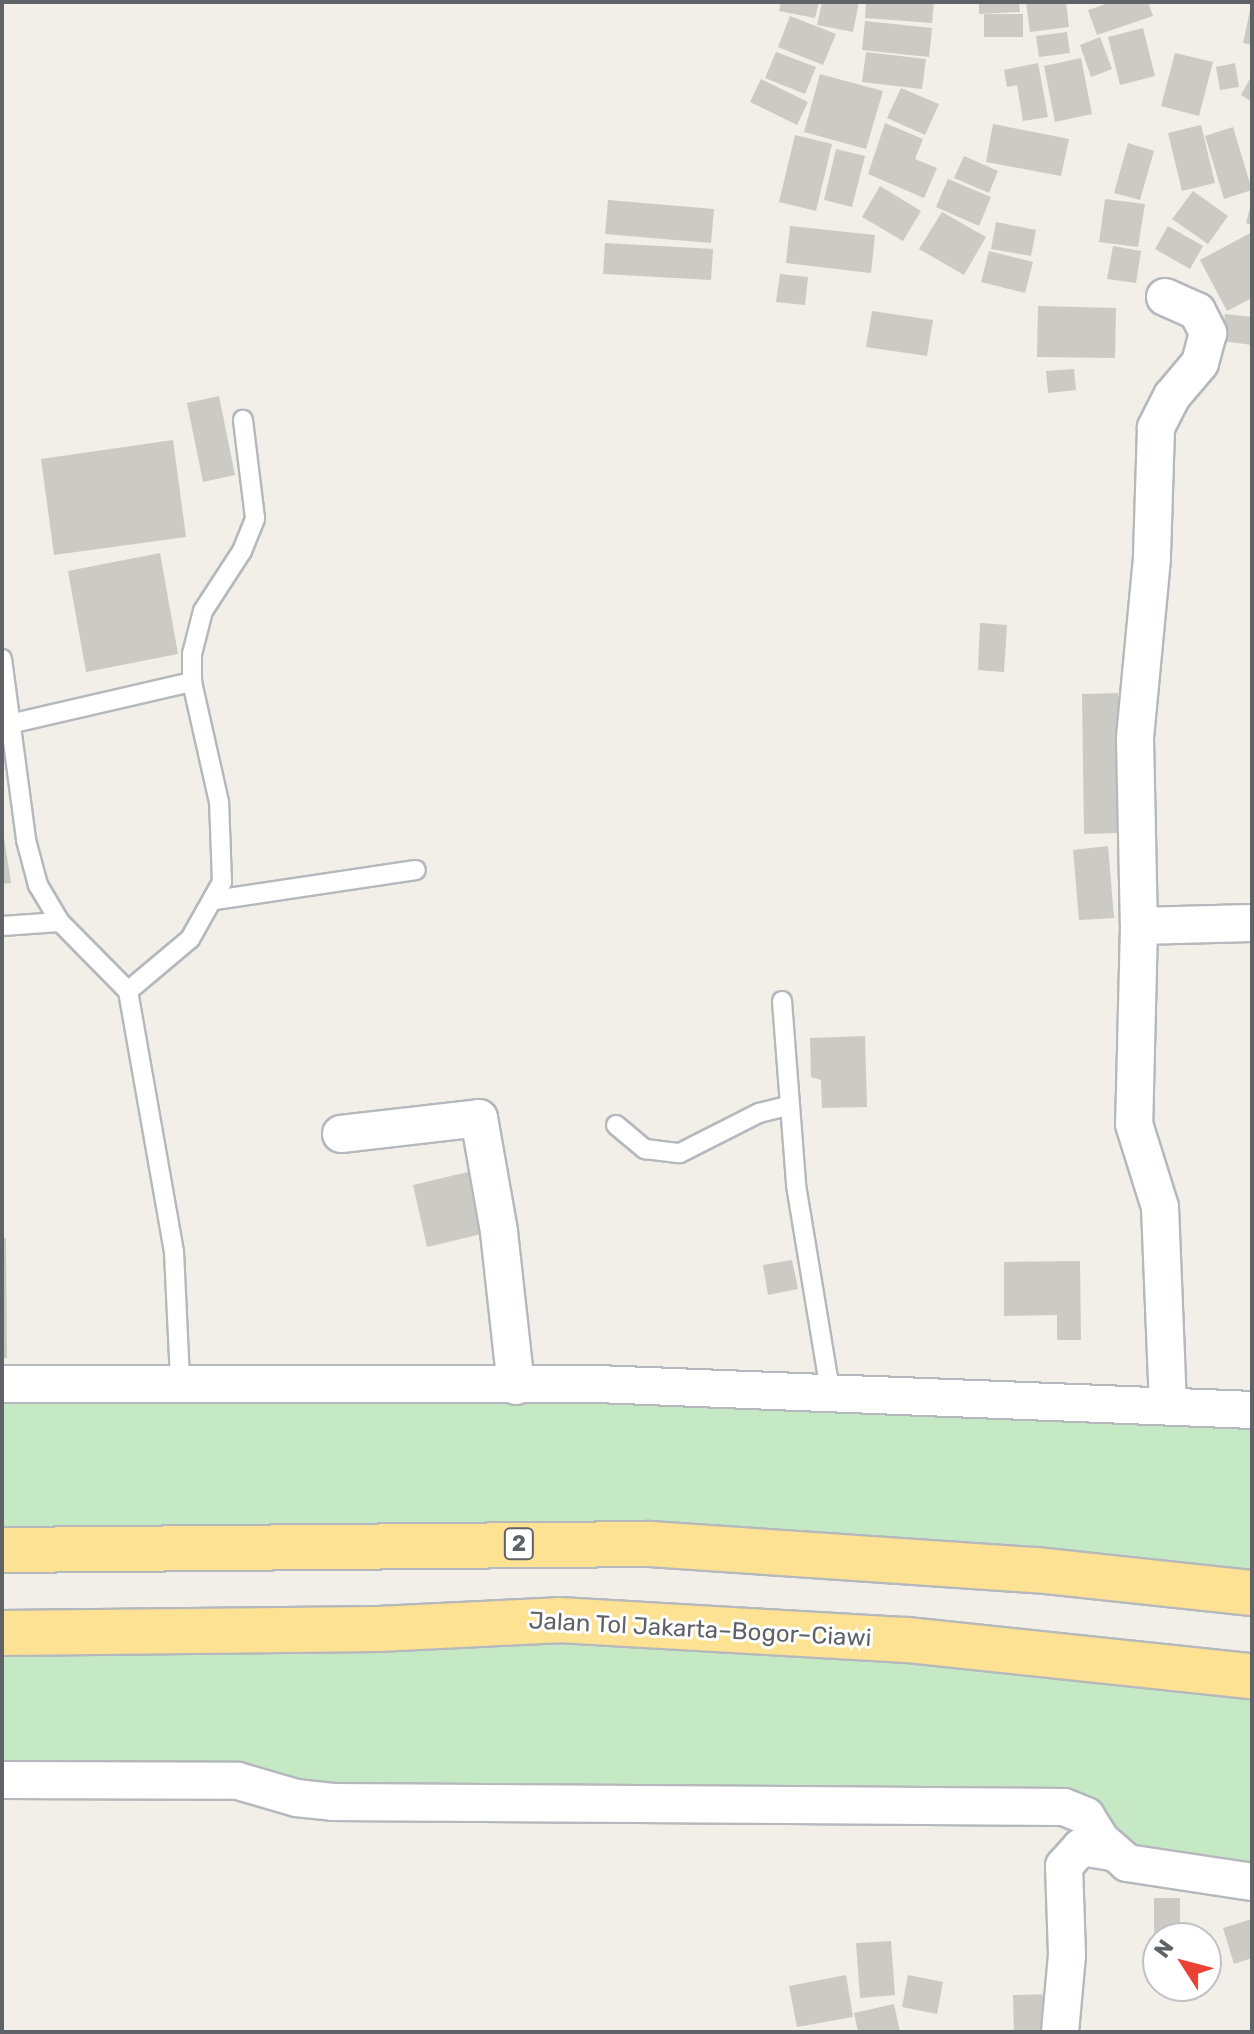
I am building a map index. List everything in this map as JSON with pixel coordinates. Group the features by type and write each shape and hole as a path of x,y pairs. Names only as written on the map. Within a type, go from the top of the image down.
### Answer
{"highway":[{"name":"2","path":"2,1550 650,1544 1036,1570 1252,1593"},
{"name":"Jalan Tol Jakarta–Bogor–Ciawi","path":"2,1633 378,1629 559,1620 991,1647 1252,1676"},
{"path":"991,1647 1252,1692"}],"street":[{"path":"1165,297 1197,311 1208,333 1200,363 1161,414 1152,447 1152,558 1135,739 1139,926 1134,1124 1160,1207 1168,1406"},
{"path":"1139,926 1252,923"},
{"path":"341,1134 479,1118 499,1232 516,1386"},
{"path":"2,1384 180,1381 830,1390 1252,1410"},
{"path":"2,1780 238,1781 296,1798 333,1802 1064,1807 1086,1816 1112,1852"},
{"path":"1060,2032 1067,1982 1064,1866 1081,1847 1112,1852 1145,1869 1252,1882"}],"lane":[{"path":"128,991 190,939 215,900 222,882 224,844 192,682 192,654 203,611 242,551 255,518 243,420"},
{"path":"2,659 14,723 30,861 60,922 128,991 174,1252 180,1381"},
{"path":"14,723 192,682"},
{"path":"215,900 416,870"},
{"path":"2,926 60,922"},
{"path":"782,1001 788,1106 830,1390"},
{"path":"616,1125 645,1149 680,1153 759,1113 788,1106"}],"green space":[{"path":"2,1384 1252,1410 1252,1593 1036,1570 2,1554"},
{"path":"559,1620 1252,1692 1252,1884 1174,1873 1086,1816 2,1778 2,1633"}],"building":[{"path":"781,2 819,2 815,18 779,11"},
{"path":"822,2 859,2 853,32 817,25"},
{"path":"866,2 934,2 932,23 865,18"},
{"path":"979,2 1019,2 1020,12 979,14"},
{"path":"1026,2 1066,2 1069,27 1030,32"},
{"path":"1112,2 1148,2 1153,16 1097,35 1088,10"},
{"path":"1252,6 1252,45 1243,43"},
{"path":"984,14 1023,14 1023,37 984,37"},
{"path":"790,16 836,34 823,65 778,47"},
{"path":"865,21 932,28 929,57 862,50"},
{"path":"1143,28 1155,76 1120,85 1108,37"},
{"path":"1067,32 1070,53 1039,57 1036,36"},
{"path":"1100,37 1112,69 1091,77 1080,45"},
{"path":"776,52 816,67 805,94 765,78"},
{"path":"866,52 926,59 922,89 862,82"},
{"path":"1175,53 1213,62 1199,116 1161,106"},
{"path":"1081,58 1092,114 1055,122 1044,66"},
{"path":"1038,63 1048,117 1023,121 1017,85 1007,87 1004,70"},
{"path":"1235,63 1239,87 1220,90 1216,67"},
{"path":"820,74 883,91 866,149 804,132"},
{"path":"1252,75 1252,102 1241,95"},
{"path":"761,79 808,102 797,125 750,102"},
{"path":"901,88 939,104 925,135 887,118"},
{"path":"885,123 923,139 915,159 937,168 924,198 868,174"},
{"path":"993,124 1069,139 1061,176 986,162"},
{"path":"1201,125 1215,183 1182,191 1168,133"},
{"path":"1233,127 1252,190 1224,199 1205,136"},
{"path":"795,135 832,144 816,211 779,202"},
{"path":"1128,143 1154,151 1140,200 1114,193"},
{"path":"836,149 865,156 852,207 824,200"},
{"path":"964,156 998,171 989,193 954,178"},
{"path":"948,179 991,197 979,226 936,207"},
{"path":"880,186 921,211 903,241 862,217"},
{"path":"1193,191 1228,216 1208,244 1172,219"},
{"path":"1105,199 1145,204 1138,247 1099,242"},
{"path":"608,200 714,209 711,243 605,234"},
{"path":"1252,204 1252,225 1246,223"},
{"path":"942,212 986,237 964,275 919,249"},
{"path":"996,222 1036,230 1031,256 991,249"},
{"path":"790,226 875,235 871,273 786,263"},
{"path":"1168,226 1203,246 1190,269 1155,249"},
{"path":"1252,232 1252,298 1227,311 1200,260"},
{"path":"605,243 713,249 711,280 603,274"},
{"path":"1113,246 1141,251 1136,283 1107,279"},
{"path":"989,251 1033,262 1025,293 981,282"},
{"path":"780,274 808,277 805,305 776,302"},
{"path":"1038,306 1116,308 1115,358 1037,357"},
{"path":"872,311 933,320 927,356 866,347"},
{"path":"1225,314 1252,317 1252,345 1222,341"},
{"path":"1074,369 1076,390 1048,393 1046,371"},
{"path":"219,396 235,475 203,482 187,403"},
{"path":"173,440 186,537 54,555 41,459"},
{"path":"160,553 178,654 86,672 68,571"},
{"path":"980,623 1007,625 1004,672 978,670"},
{"path":"1118,693 1120,833 1084,834 1082,694"},
{"path":"2,824 11,883 2,884"},
{"path":"1108,846 1114,918 1079,920 1073,850"},
{"path":"865,1036 867,1107 822,1108 821,1080 811,1077 810,1038"},
{"path":"472,1171 486,1233 427,1247 413,1185"},
{"path":"2,1238 6,1238 7,1358 2,1358"},
{"path":"792,1260 798,1289 768,1295 763,1265"},
{"path":"1080,1261 1081,1340 1057,1340 1057,1315 1004,1316 1004,1262"},
{"path":"1154,1898 1180,1898 1180,1922 1154,1922"},
{"path":"1252,1919 1252,1958 1234,1964 1223,1928"},
{"path":"891,1941 895,1995 860,1998 856,1943"},
{"path":"846,1975 853,2017 797,2027 789,1986"},
{"path":"908,1975 943,1982 937,2014 902,2007"},
{"path":"1055,1994 1056,2032 1014,2032 1013,1995"},
{"path":"894,2004 900,2032 858,2032 854,2013"}]}
